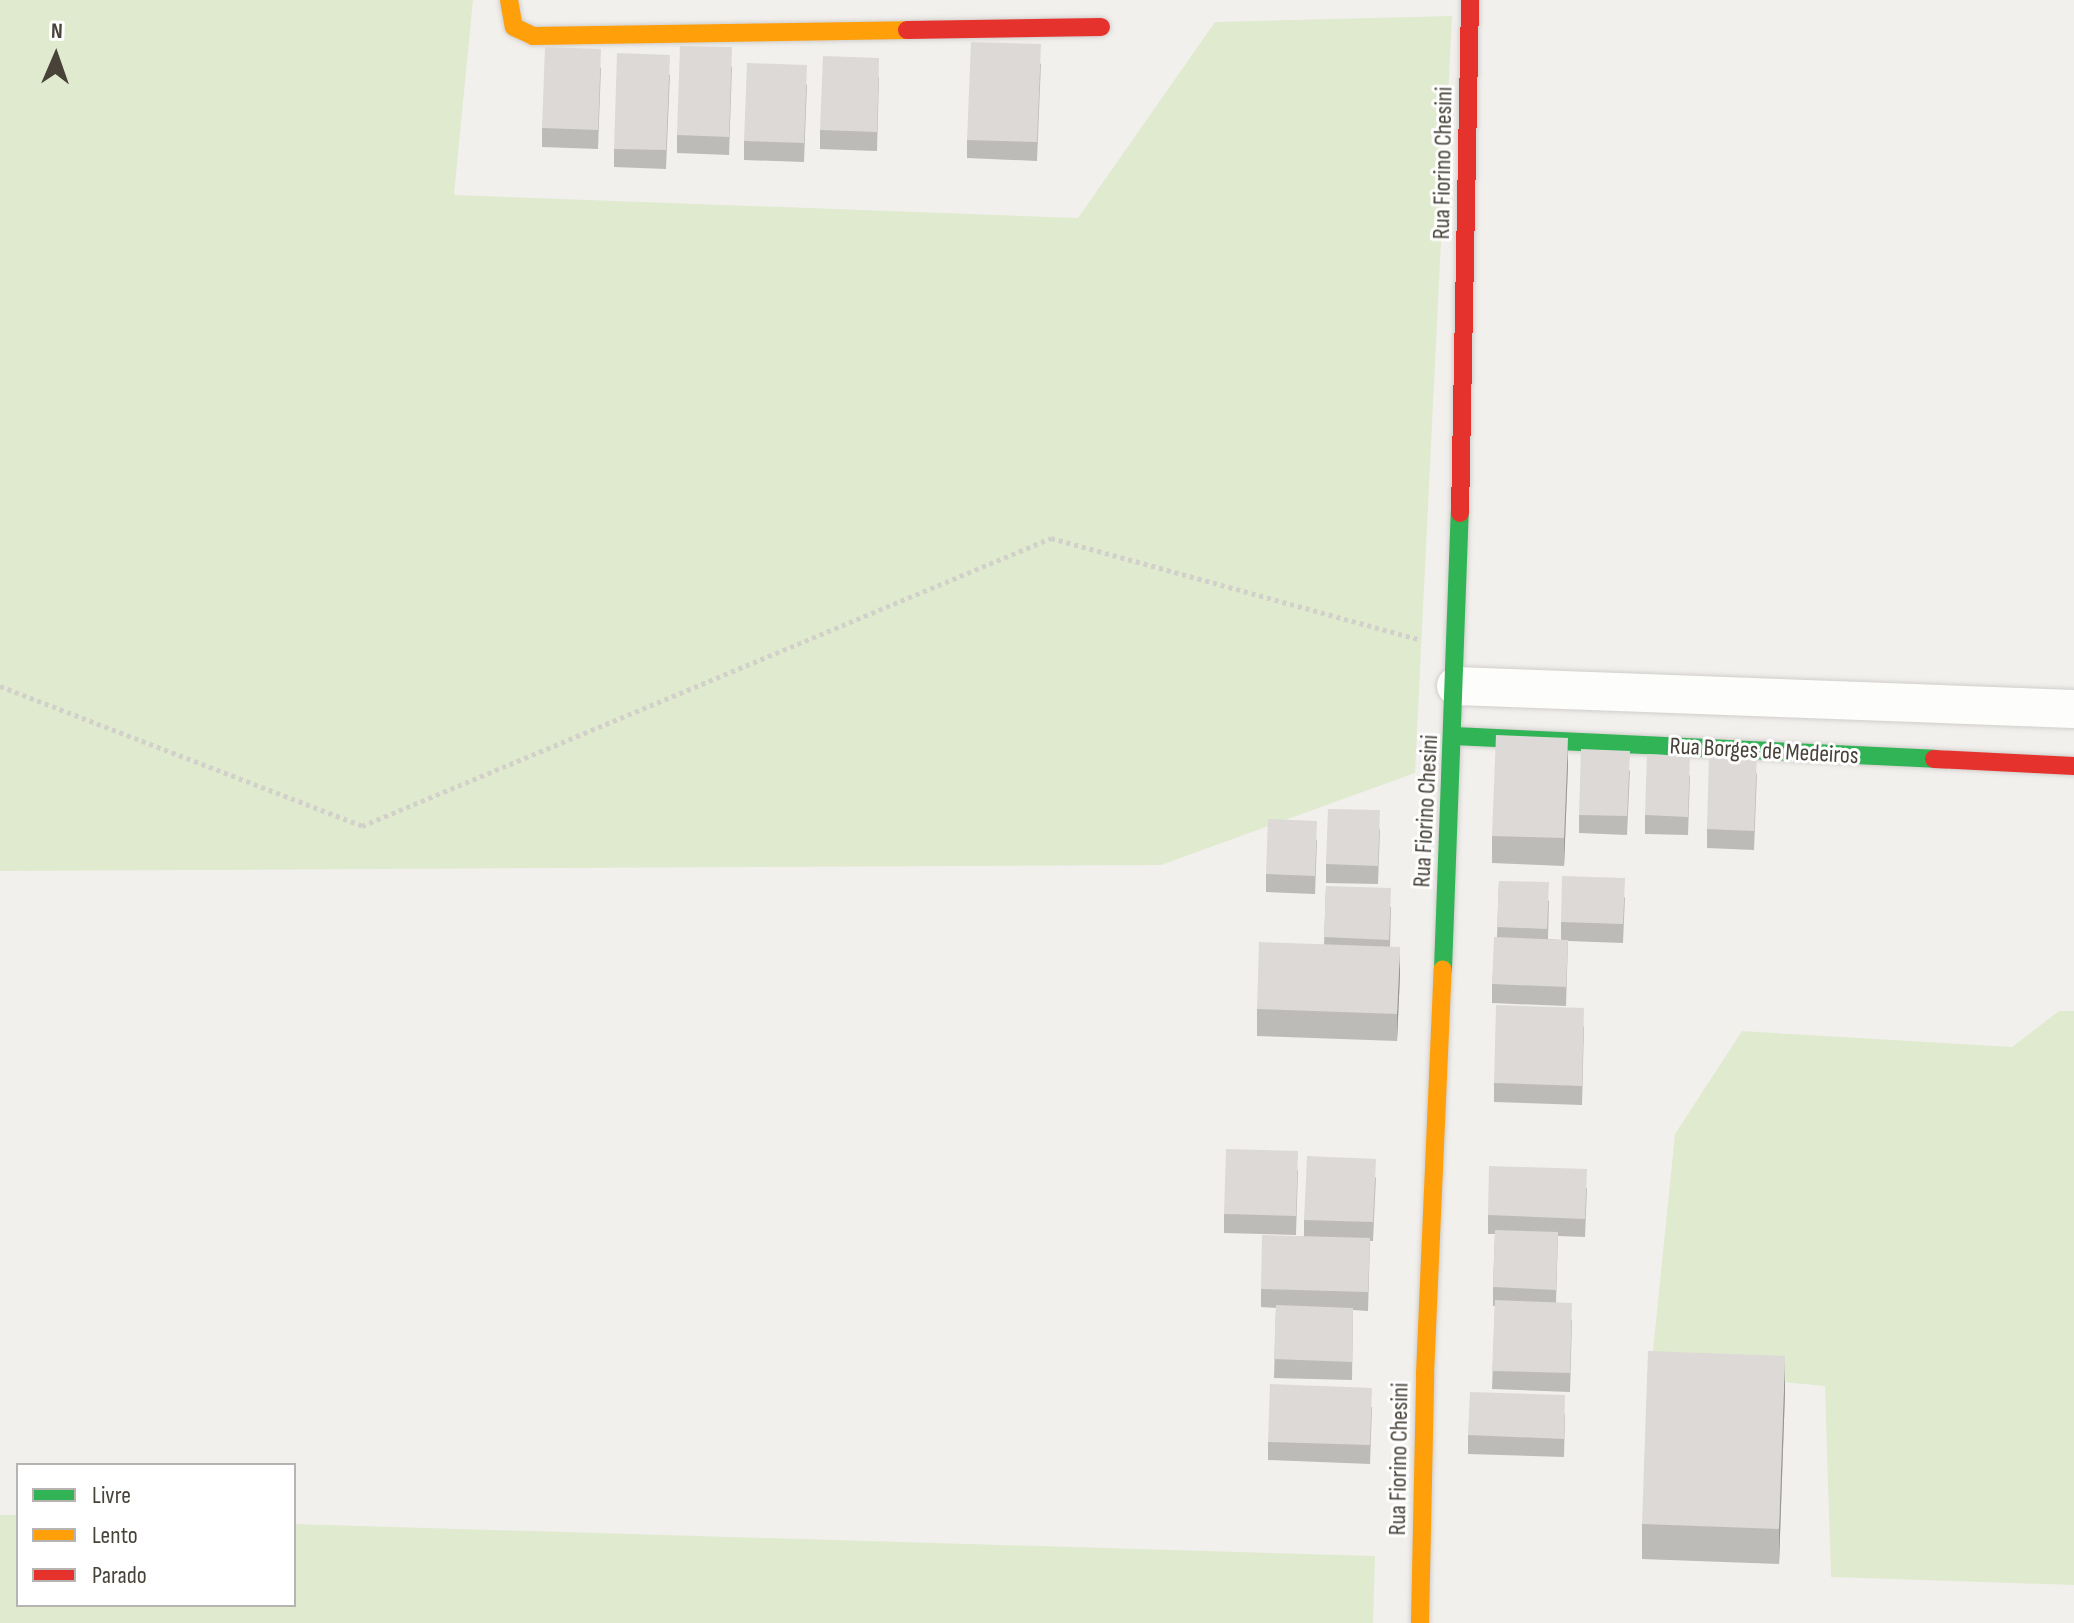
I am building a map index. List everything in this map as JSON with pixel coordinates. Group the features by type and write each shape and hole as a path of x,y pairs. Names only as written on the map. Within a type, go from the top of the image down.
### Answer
{"street":[{"path":"509,0 514,27 533,36 1101,27"},
{"name":"Rua Fiorino Chesini","path":"1420,1623 1425,1374 1454,736 1470,0"},
{"path":"1456,668 2074,709"},
{"name":"Rua Borges de Medeiros","path":"1454,736 2074,766"}],"path":[{"path":"0,686 362,826 1051,538 1456,668"}],"green space":[{"path":"0,0 473,0 454,195 1078,218 1215,22 1452,16 1415,773 1161,865 0,871"},
{"path":"2059,1011 2074,1011 2074,1585 1831,1577 1825,1386 1651,1370 1675,1134 1742,1031 2012,1047"},
{"path":"0,1515 16,1515 16,1607 296,1607 296,1524 1375,1556 1373,1623 0,1623"}],"building":[{"path":"971,42 1041,44 1037,142 967,140"},
{"path":"680,46 732,47 729,137 677,135"},
{"path":"545,47 601,49 598,130 542,128"},
{"path":"617,53 670,55 666,150 614,149"},
{"path":"823,56 879,58 877,132 820,130"},
{"path":"747,63 807,65 804,143 744,141"},
{"path":"1496,735 1568,738 1564,838 1492,836"},
{"path":"1581,749 1630,751 1627,816 1579,815"},
{"path":"1709,753 1757,754 1754,831 1707,829"},
{"path":"1647,754 1690,756 1688,817 1645,815"},
{"path":"1328,809 1380,810 1378,866 1326,864"},
{"path":"1268,819 1317,821 1315,876 1266,874"},
{"path":"1562,876 1625,878 1623,924 1561,922"},
{"path":"1499,881 1549,882 1547,929 1497,927"},
{"path":"1326,886 1391,888 1389,940 1324,937"},
{"path":"1494,937 1568,940 1566,987 1492,984"},
{"path":"1259,942 1400,947 1397,1014 1257,1009"},
{"path":"1496,1005 1584,1008 1582,1086 1494,1083"},
{"path":"1226,1149 1298,1151 1296,1216 1224,1214"},
{"path":"1307,1156 1376,1159 1373,1222 1304,1220"},
{"path":"1489,1166 1587,1169 1585,1219 1488,1215"},
{"path":"1495,1230 1558,1232 1556,1290 1493,1287"},
{"path":"1262,1235 1370,1238 1368,1292 1261,1289"},
{"path":"1495,1300 1572,1303 1570,1373 1492,1371"},
{"path":"1276,1305 1353,1308 1352,1362 1274,1359"},
{"path":"1648,1351 1785,1356 1779,1529 1642,1524"},
{"path":"1270,1384 1372,1388 1370,1445 1268,1442"},
{"path":"1470,1392 1565,1395 1564,1439 1468,1435"}],"traffic: fast":[{"path":"1443,969 1460,513"},
{"path":"1454,736 1934,759"}],"traffic: slow":[{"path":"509,0 514,27 533,36 907,30"},
{"path":"1420,1623 1425,1374 1443,969"}],"traffic: jam":[{"path":"1460,513 1470,0"},
{"path":"907,30 1101,27"},
{"path":"1934,759 2074,766"}]}
